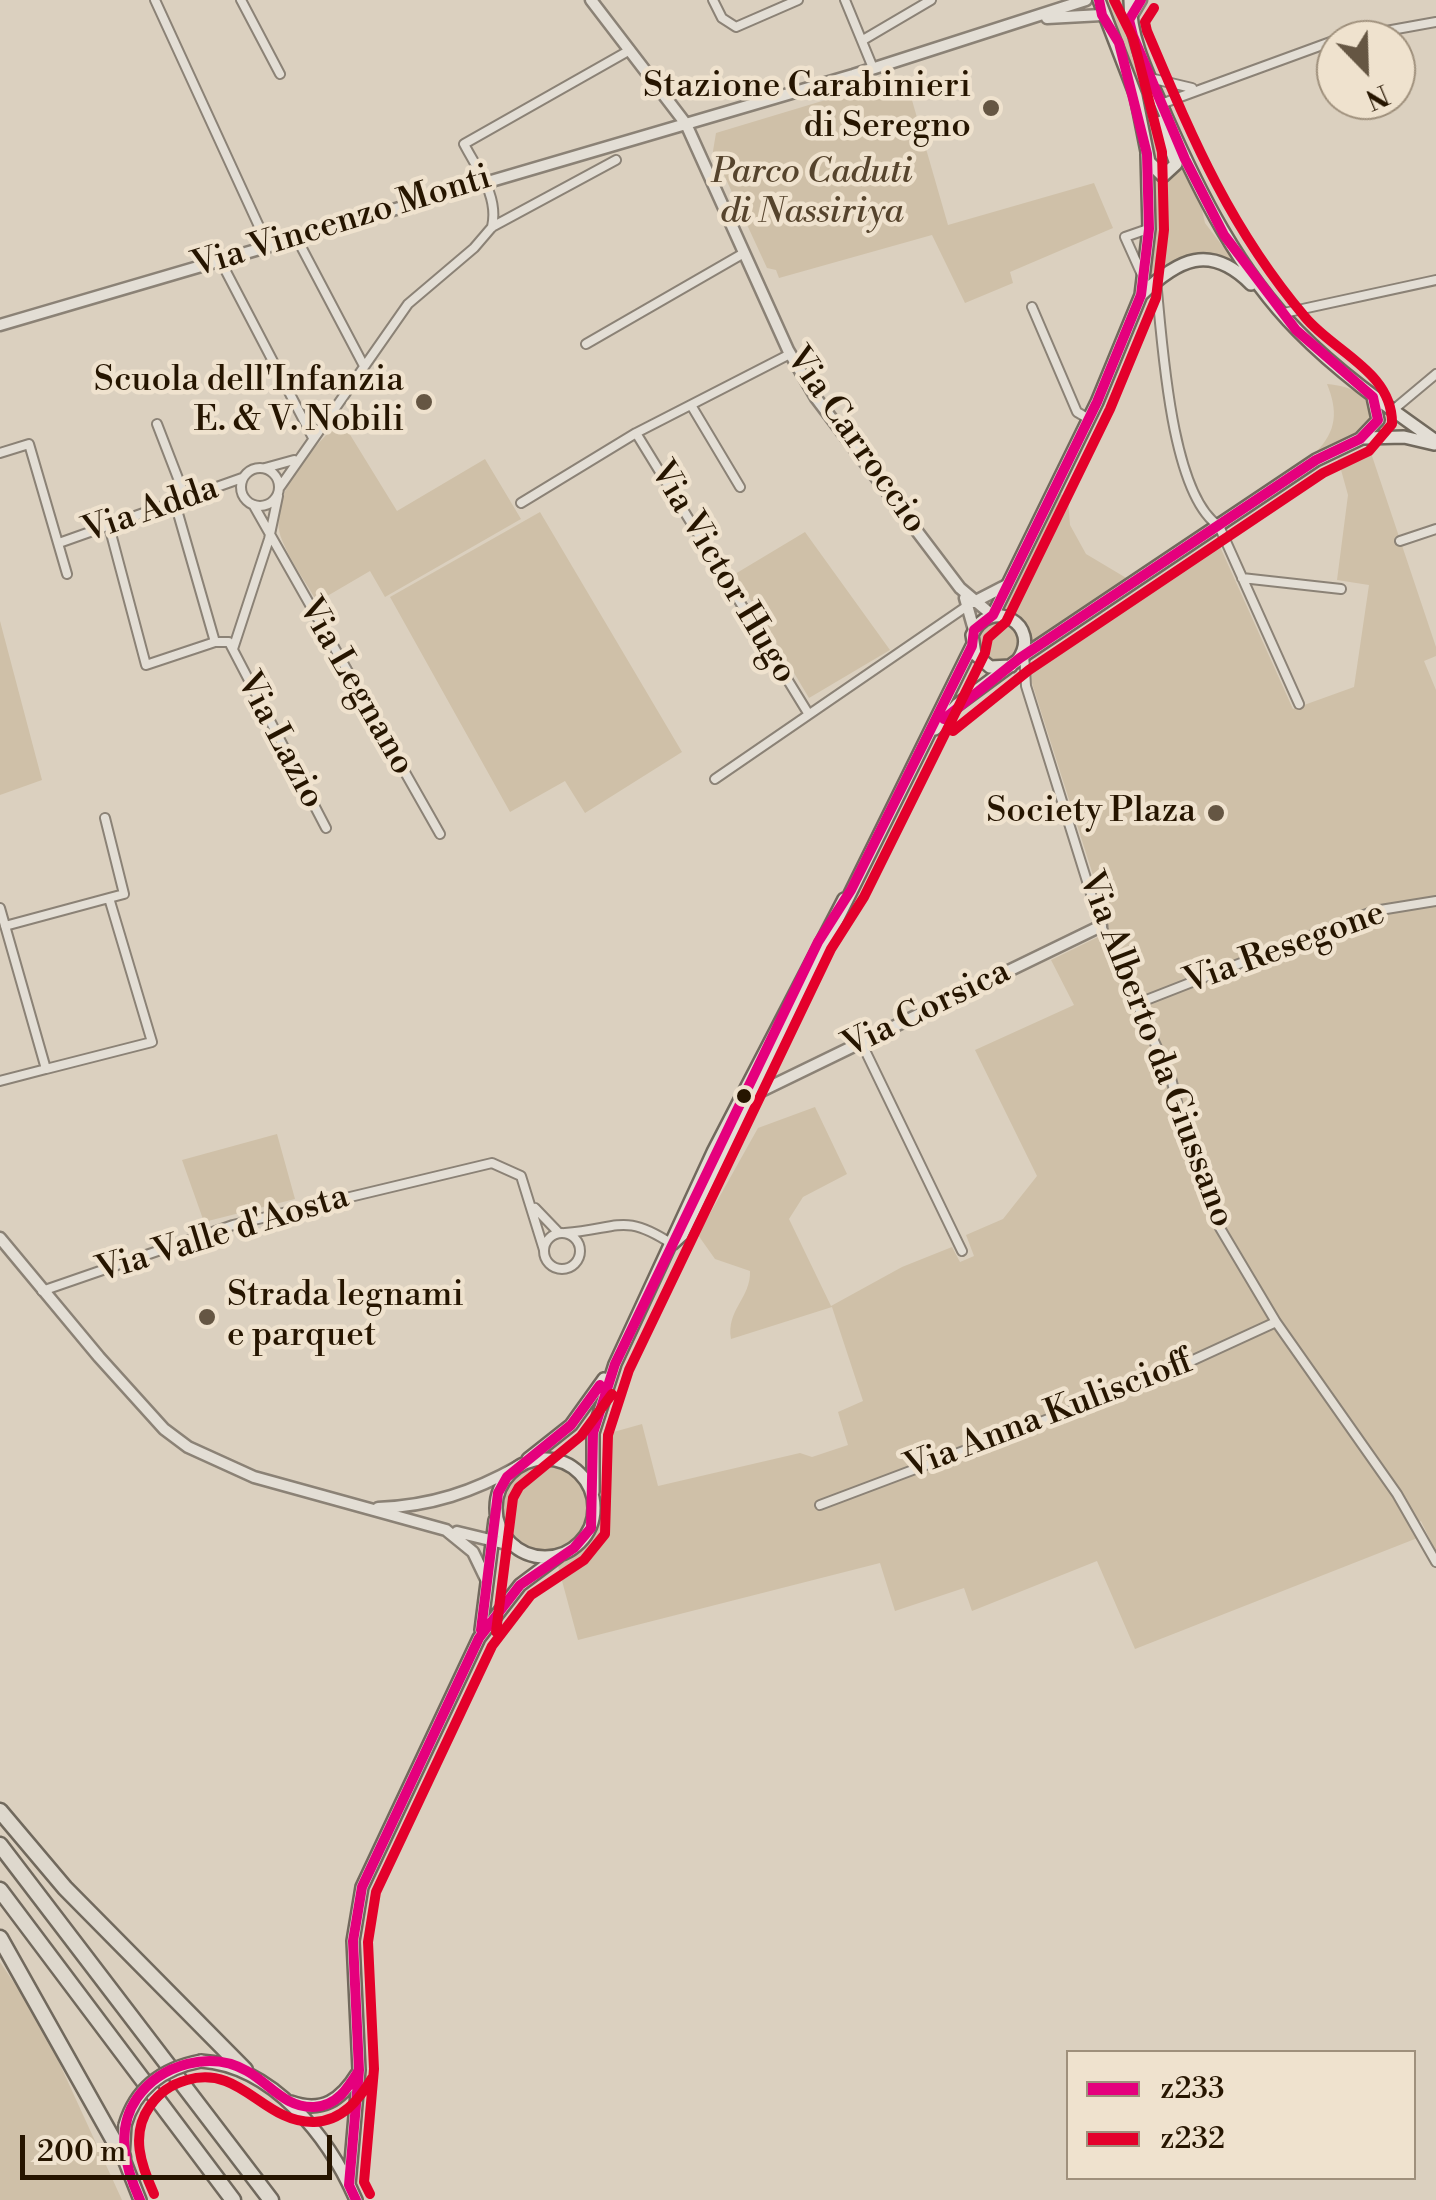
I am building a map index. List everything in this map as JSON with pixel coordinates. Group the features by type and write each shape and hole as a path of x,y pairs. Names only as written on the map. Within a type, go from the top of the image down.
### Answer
{"highway":[{"path":"0,1810 65,1888 245,2070"},
{"path":"0,1845 271,2200"},
{"path":"0,1890 232,2200"},
{"path":"0,1938 123,2158"}],"main road":[{"path":"993,615 1149,279 1146,154 1119,43 1102,15 1099,0"},
{"path":"1130,0 1129,20 1150,78 1224,236 1296,330"},
{"path":"1146,154 1159,175 1174,168 1160,119 1161,104"},
{"path":"1149,279 1188,261 1228,264 1372,396 1436,443"},
{"path":"1360,439 1378,420 1372,396"},
{"path":"926,740 957,705 1020,657 1316,460 1360,439 1388,436 1436,443"},
{"path":"672,1244 682,1236 753,1096 972,646 973,624 993,615 1018,622 1025,634 1020,657"},
{"path":"972,646 986,665 1020,657"},
{"path":"349,2185 359,2070 353,1941 357,1906 372,1858 479,1638 520,1585 574,1548 591,1528 593,1432 615,1364 818,942 851,890"},
{"path":"479,1638 489,1587 498,1493 520,1466 571,1425 615,1364"},
{"path":"520,1466 542,1458 560,1460 584,1476 592,1492"},
{"path":"496,1511 500,1528 515,1546 536,1556 560,1555"},
{"path":"140,2200 123,2158 125,2125 132,2105 149,2084 173,2069 201,2061 245,2070 282,2099 321,2140 356,2200"},
{"path":"282,2099 308,2107 326,2104 347,2090 359,2070"}],"street":[{"path":"155,0 268,246"},
{"path":"241,0 280,74"},
{"name":"Via Carroccio","path":"591,0 686,124 790,354 816,398 971,604 973,624"},
{"path":"713,0 722,18 736,28 798,0"},
{"path":"845,0 873,68"},
{"path":"863,40 931,0"},
{"path":"1046,0 1053,12"},
{"path":"1036,20 1086,0"},
{"path":"1129,20 1141,0"},
{"path":"1036,20 1102,15"},
{"name":"Via Vincenzo Monti","path":"0,325 1036,20"},
{"path":"1161,104 1316,47"},
{"path":"492,227 496,211 464,144 630,50"},
{"path":"1150,78 1196,88"},
{"path":"294,460 242,478 244,498 254,506 268,506 294,460 408,304 474,248 492,227 616,160"},
{"path":"1149,229 1124,237 1149,279 1174,433 1206,518 1219,526 1299,704"},
{"path":"296,237 364,366"},
{"path":"586,344 744,253"},
{"path":"220,260 313,438"},
{"path":"1284,313 1436,280"},
{"path":"1032,306 1083,416"},
{"path":"521,503 636,433 790,354"},
{"path":"1393,410 1436,374"},
{"path":"691,405 740,487"},
{"path":"157,424 186,499"},
{"name":"Via Victor Hugo","path":"636,433 808,713"},
{"path":"0,453 29,444 67,574"},
{"path":"231,653 269,539 279,491 275,474 263,468"},
{"name":"Via Adda","path":"58,543 242,478"},
{"path":"175,502 215,642"},
{"name":"Via Legnano","path":"254,506 269,539 440,834"},
{"path":"110,526 146,665 226,640 231,653"},
{"path":"1400,541 1436,528"},
{"path":"1242,578 1341,589"},
{"path":"715,779 971,604 1004,586"},
{"name":"Via Carroccio","path":"971,604 993,615"},
{"path":"948,621 973,624"},
{"name":"Via Lazio","path":"231,653 326,828"},
{"name":"Via Alberto da Giussano","path":"1020,657 1101,914 1101,926 1172,1078 1185,1135 1214,1213 1276,1322 1414,1523 1436,1562"},
{"path":"5,926 124,894 105,818"},
{"path":"0,1081 152,1042 110,898"},
{"name":"Via Resegone","path":"1136,1004 1374,911 1436,901"},
{"path":"0,908 46,1068"},
{"name":"Via Corsica","path":"753,1096 1101,926"},
{"path":"861,1042 962,1252"},
{"name":"Via Valle d'Aosta","path":"42,1291 233,1225 492,1163 522,1176 532,1204 562,1233"},
{"path":"532,1204 547,1262 562,1268 572,1264 601,1228"},
{"path":"544,1250 548,1239 562,1233 641,1224 672,1244"},
{"path":"562,1233 575,1239 580,1250"},
{"path":"0,1238 164,1429 188,1447 243,1474 515,1546"},
{"name":"Via Anna Kuliscioff","path":"820,1505 1141,1384 1276,1322"},
{"path":"373,1509 435,1502 485,1485 520,1466"},
{"path":"446,1530 472,1552 489,1587"}],"green space":[{"path":"1103,0 1127,0 1131,36 1152,91 1171,160 1166,172 1152,161 1128,58"},
{"name":"Parco Caduti di Nassiriya","path":"905,76 948,225 1094,183 1113,228 1010,272 1013,283 965,303 932,235 779,278 776,270 767,268 713,151 716,133"},
{"path":"1182,164 1199,197 1205,223 1234,261 1186,257 1164,266 1146,283 1151,178 1169,179"},
{"path":"1327,384 1358,393 1373,419 1362,432 1316,452 1334,420"},
{"path":"341,420 397,511 485,459 521,519 385,597 370,571 317,602 282,540 280,507 295,474"},
{"path":"1370,450 1436,647 1436,656 1424,661 1436,690 1436,1552 1421,1521 1414,1524 1420,1537 1135,1649 1097,1561 972,1611 964,1588 895,1611 880,1563 578,1640 558,1566 589,1538 602,1510 603,1435 642,1424 658,1486 800,1453 812,1457 848,1445 838,1412 863,1401 832,1307 731,1339 732,1320 747,1289 750,1271 715,1259 698,1235 758,1128 815,1107 847,1174 803,1197 789,1219 831,1306 902,1267 952,1247 960,1262 974,1256 966,1235 1003,1219 1037,1176 975,1050 1074,1005 1051,960 1102,935 1107,919 1030,677 1037,658 1217,540 1293,709 1354,687 1369,585 1337,580 1348,495 1338,459"},
{"path":"1061,494 1068,499 1070,525 1086,554 1128,579 1033,643 1022,620 1000,608"},
{"path":"540,512 682,752 585,813 565,781 510,812 390,597"},
{"path":"805,532 890,650 809,698 735,574"},
{"path":"999,620 1014,626 1020,641 1014,656 999,662 984,656 978,641 984,626"},
{"path":"0,621 42,780 0,795"},
{"path":"277,1134 295,1199 204,1222 182,1160"},
{"path":"545,1466 561,1469 575,1478 584,1492 584,1524 575,1538 561,1547 545,1550 529,1547 515,1538 506,1524 503,1508 506,1492 515,1478 529,1469"},
{"path":"0,1962 41,2023 122,2200 0,2200"}],"transit line":[{"name":"z233","path":"356,2200 349,2185 359,2070 353,1941 362,1887 479,1638 520,1585 574,1548 591,1528 593,1433 615,1364 818,942 851,890 972,646 974,630 993,615 1097,402 1141,295 1149,229 1147,154 1119,43 1102,15 1099,0"},
{"name":"z232","path":"370,2194 364,2182 374,2069 368,1942 376,1892 492,1646 531,1595 584,1560 605,1534 608,1435 629,1370 831,949 864,897 985,653 988,638 1006,622 1110,409 1156,298 1164,230 1162,152 1133,38 1114,0"},
{"name":"z233","path":"944,719 1020,658 1316,460 1360,439 1378,420 1373,397 1296,330 1224,235 1185,159 1133,36 1129,20 1141,0"},
{"name":"z232","path":"953,731 1029,670 1323,473 1369,451 1392,424 1383,390 1360,364 1305,317 1233,215 1147,31 1145,22 1154,8"},
{"name":"z233","path":"481,1630 498,1493 507,1477 571,1425 600,1385"},
{"name":"z232","path":"496,1632 513,1498 519,1487 581,1436 612,1394"},
{"name":"z233","path":"140,2200 130,2175 124,2136 130,2110 159,2076 188,2064 218,2062 247,2071 295,2104 314,2107 335,2100 359,2070"},
{"name":"z232","path":"154,2194 142,2161 140,2127 150,2106 171,2087 206,2077 222,2080 280,2114 314,2122 333,2118 349,2108 372,2078"}],"place":[{"name":"Stazione Carabinieri di Seregno","path":"991,108"},
{"name":"Scuola dell'Infanzia E. & V. Nobili","path":"424,402"},
{"name":"Society Plaza","path":"1216,813"},
{"name":"Strada legnami e parquet","path":"207,1317"}]}
